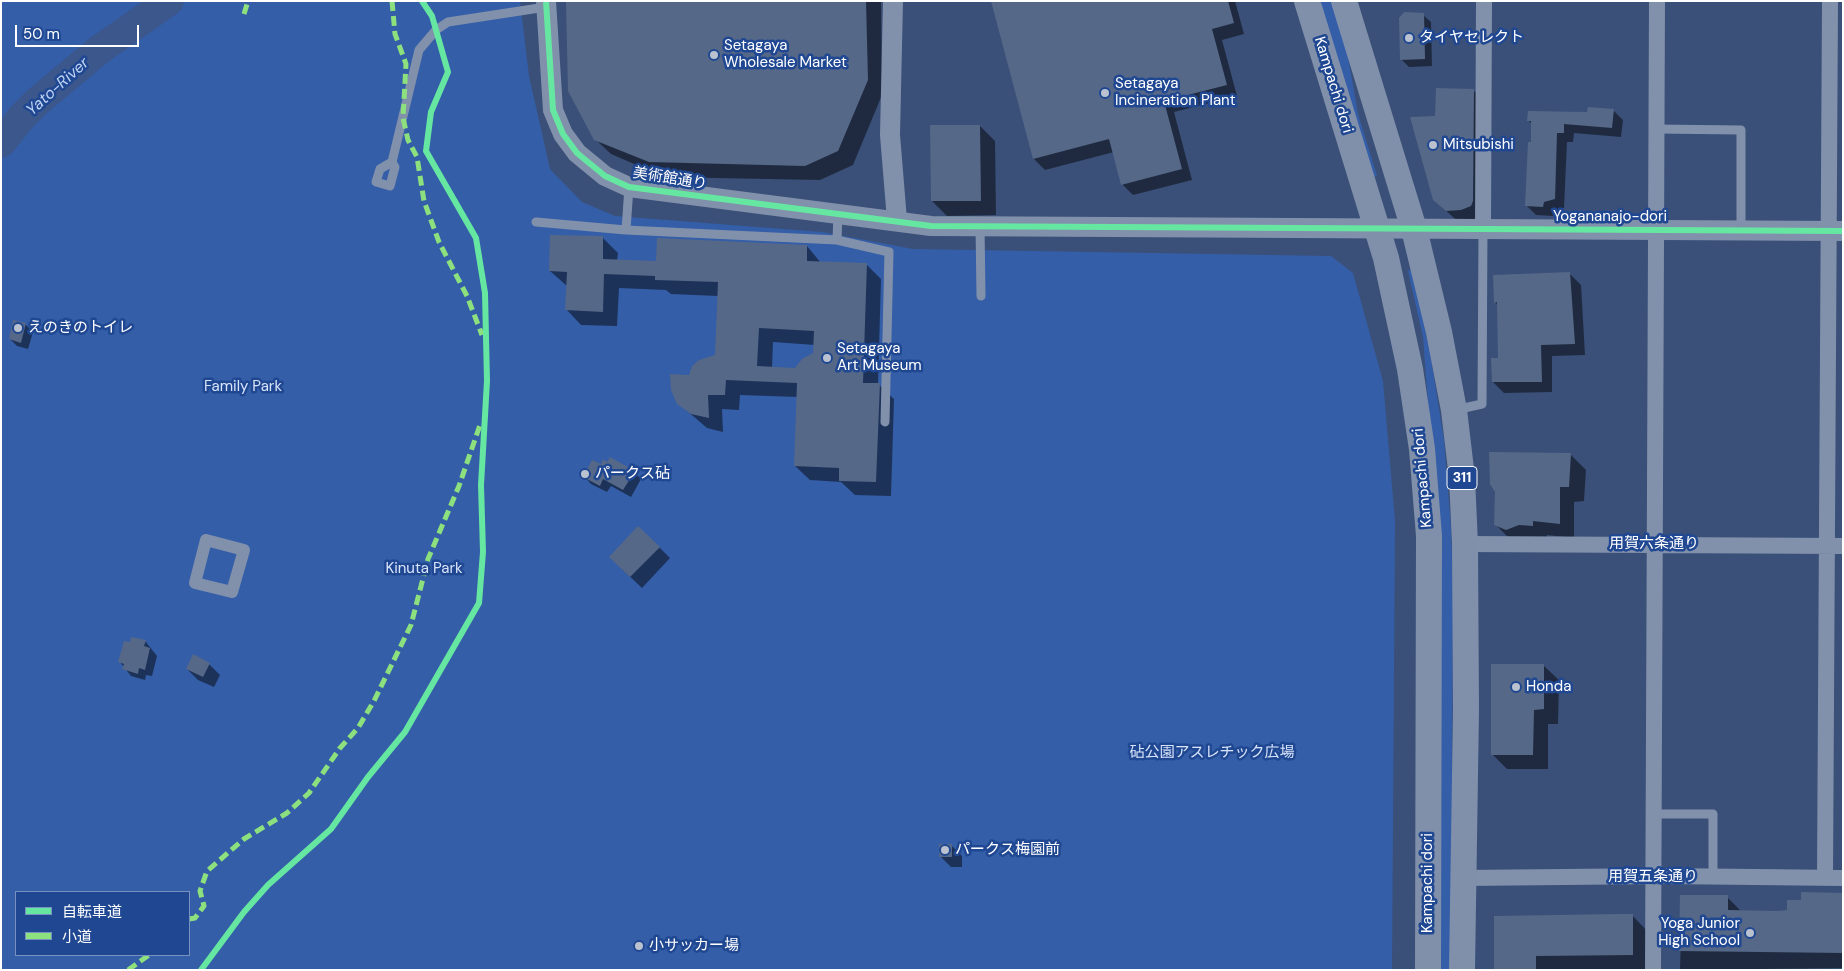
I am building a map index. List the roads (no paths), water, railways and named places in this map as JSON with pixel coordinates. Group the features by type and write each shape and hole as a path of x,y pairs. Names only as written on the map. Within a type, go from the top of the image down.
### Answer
{"main road":[{"name":"Kampachi dori","path":"1308,1 1398,308 1410,369 1428,504 1430,714 1428,970"},
{"name":"311","path":"1344,1 1414,229 1439,332 1454,410 1462,478 1466,544 1466,710 1462,970"}],"street":[{"path":"893,1 890,135 896,220"},
{"path":"1483,229 1484,1"},
{"path":"1652,970 1654,890 1652,877 1652,814 1657,1"},
{"path":"1825,877 1835,545 1835,231 1830,1"},
{"name":"美術館通り","path":"546,4 553,110 563,134 577,153 605,176 629,187 710,199 838,212 931,226 980,226"},
{"name":"Yogananajo-dori","path":"980,226 1835,231"},
{"path":"206,540 244,550 232,592 195,582 206,540"},
{"name":"用賀六条通り","path":"1466,544 1654,543 1835,545"},
{"name":"用賀五条通り","path":"1462,878 1843,878"}],"lane":[{"path":"392,162 419,50 436,30 448,22 546,4"},
{"path":"1656,129 1741,130 1741,230"},
{"path":"626,230 629,187"},
{"path":"837,240 838,212"},
{"path":"536,222 626,230 837,240 889,252 885,422"},
{"path":"980,226 981,296"},
{"path":"1454,410 1482,404 1483,229"},
{"path":"1652,814 1713,814 1713,877"}],"waterway":[{"name":"Yato-River","path":"1,143 21,118 38,101 99,50 169,1"}],"place":[{"name":"タイヤセレクト","path":"1409,38"},
{"name":"Setagaya Wholesale Market","path":"714,55"},
{"name":"Setagaya Incineration Plant","path":"1105,93"},
{"name":"Mitsubishi","path":"1433,145"},
{"name":"えのきのトイレ","path":"18,328"},
{"name":"Setagaya Art Museum","path":"827,358"},
{"name":"パークス砧","path":"585,474"},
{"name":"Honda","path":"1516,687"},
{"name":"パークス梅園前","path":"945,850"},
{"name":"Yoga Junior High School","path":"1750,933"},
{"name":"小サッカー場","path":"639,946"}],"park label":[{"name":"Family Park","path":"243,387"},
{"name":"Kinuta Park","path":"424,569"},
{"name":"砧公園アスレチック広場","path":"1212,753"}]}
